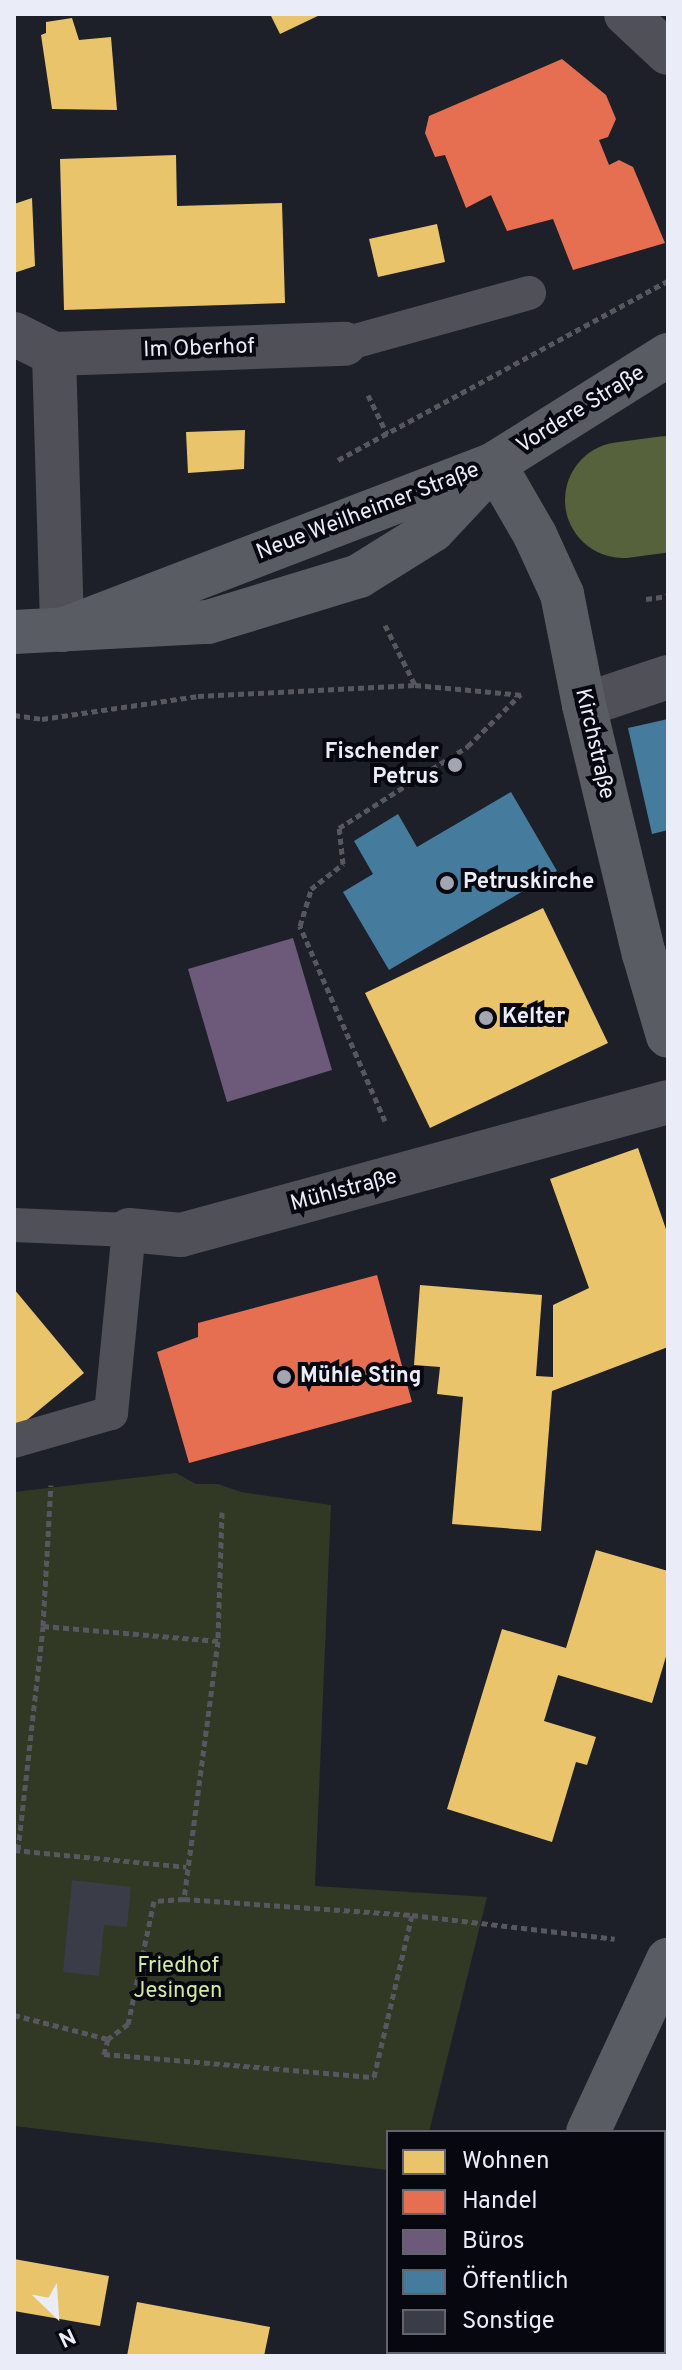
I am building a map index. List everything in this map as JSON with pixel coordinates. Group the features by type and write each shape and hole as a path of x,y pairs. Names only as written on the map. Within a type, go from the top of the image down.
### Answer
{"street":[{"path":"626,14 668,53"},
{"name":"Im Oberhof","path":"14,334 54,354 345,344"},
{"path":"54,354 62,630"},
{"name":"Vordere Straße","path":"494,464 668,355"},
{"name":"Neue Weilheimer Straße","path":"14,632 208,622 359,576 433,530 494,464"},
{"name":"Kirchstraße","path":"494,464 535,535 562,594 584,705 644,954 668,1036"},
{"path":"584,705 668,677"},
{"name":"Mühlstraße","path":"129,1230 181,1235 668,1102"},
{"path":"589,2130 668,1960"}],"lane":[{"path":"345,344 529,293"},
{"name":"Mühlstraße","path":"14,1225 129,1230"},
{"path":"14,1441 111,1413 129,1230"}],"path":[{"path":"324,468 668,281"},
{"path":"646,599 668,596"},
{"path":"14,715 42,719 198,696 415,685 521,694 584,705"},
{"path":"408,1173 300,926 311,889 343,864 339,828 468,746 521,694"},
{"path":"184,1899 218,1641 222,1512"},
{"path":"50,1525 43,1626 16,1850 186,1867"},
{"path":"43,1626 218,1641"},
{"path":"412,1915 374,2077 104,2054 108,2039 128,2024 154,1901 184,1899 412,1915 623,1940"},
{"path":"14,2015 108,2039"}],"green space":[{"name":"Friedhof Jesingen","path":"176,1473 196,1484 218,1484 241,1492 331,1505 315,1886 487,1897 429,2130 386,2130 386,2170 14,2126 14,1492"}],"building: Wohnen":[{"path":"270,14 322,14 280,34"},
{"path":"72,18 79,40 111,37 117,110 52,109 41,35 46,33 46,22"},
{"path":"176,155 177,206 282,203 285,303 64,310 60,159"},
{"path":"32,198 35,266 14,273 14,204"},
{"path":"437,224 445,262 378,277 369,239"},
{"path":"245,430 244,469 188,473 186,432"},
{"name":"Kelter","path":"543,908 608,1043 430,1128 365,993"},
{"path":"638,1148 668,1235 668,1347 552,1391 541,1531 452,1524 463,1397 437,1394 440,1367 414,1365 420,1285 542,1295 536,1376 553,1377 553,1305 589,1288 550,1179"},
{"path":"14,1289 84,1373 16,1429 14,1427"},
{"path":"596,1550 668,1571 668,1650 652,1703 558,1675 544,1721 596,1737 587,1765 576,1762 552,1842 447,1809 502,1629 566,1648"},
{"path":"668,2250 668,2356 601,2356 666,2354"},
{"path":"14,2259 109,2276 100,2326 14,2311"},
{"path":"137,2302 270,2327 264,2356 127,2356"}],"building: Handel":[{"path":"562,59 606,95 616,119 608,137 599,140 609,165 619,160 633,167 665,243 573,270 553,219 507,231 491,195 466,208 445,155 435,157 425,133 429,116"},
{"name":"Mühle Sting","path":"377,1275 412,1402 189,1463 157,1352 198,1337 198,1323"}],"building: Büros":[{"path":"293,938 332,1070 227,1102 188,969"}],"building: Öffentlich":[{"path":"668,719 668,830 652,834 628,728"},
{"name":"Petruskirche","path":"511,792 557,871 389,970 343,892 373,874 354,841 398,814 417,847"}],"building: Sonstige":[{"path":"72,1880 131,1887 127,1927 104,1925 99,1976 63,1972"}],"waterway":[{"path":"623,500 668,494"}],"place":[{"name":"Fischender Petrus","path":"455,765"},
{"name":"Petruskirche","path":"447,883"},
{"name":"Kelter","path":"486,1018"},
{"name":"Mühle Sting","path":"284,1377"}]}
